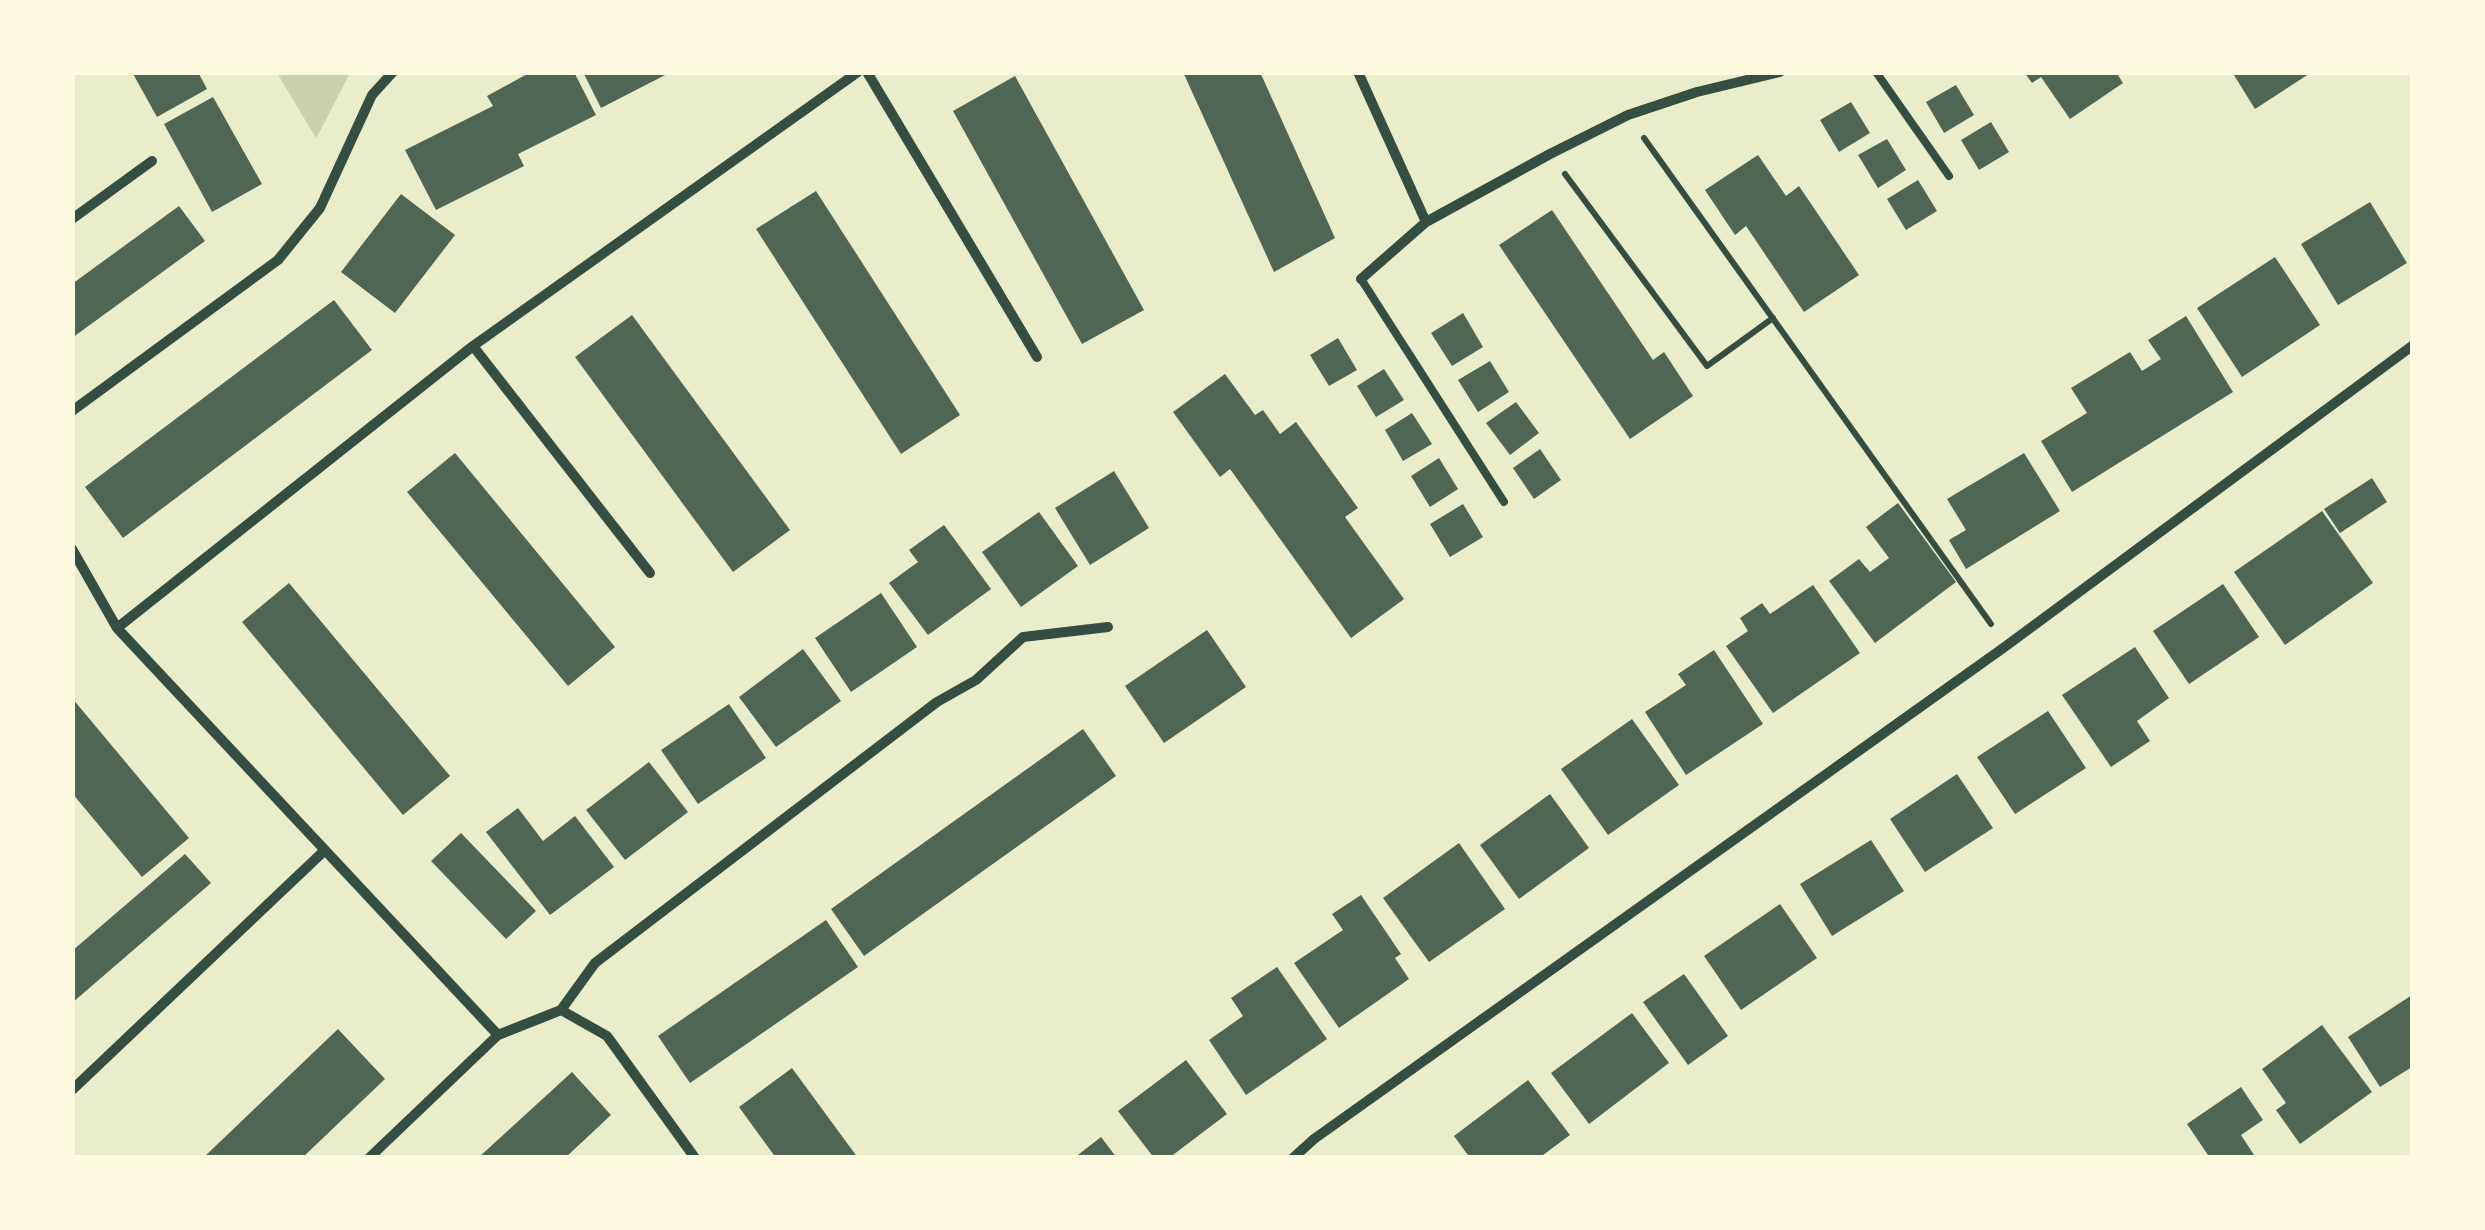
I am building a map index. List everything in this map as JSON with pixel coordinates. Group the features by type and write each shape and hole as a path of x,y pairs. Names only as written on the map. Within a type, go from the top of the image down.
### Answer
{"street":[{"path":"72,412 278,260 320,208 372,95 393,72"},
{"path":"117,628 473,346 858,72"},
{"path":"866,72 1037,357"},
{"path":"1358,72 1426,222"},
{"path":"1361,279 1426,222 1550,154 1628,116 1697,92 1780,72"},
{"path":"72,218 152,160"},
{"path":"473,346 650,573"},
{"path":"1293,1158 1346,1116 2006,646 2412,346"},
{"path":"72,550 117,628 498,1035"},
{"path":"370,1158 498,1035 561,1010 595,964 937,702 976,680 1022,637 1108,627"},
{"path":"72,1090 324,852"},
{"path":"561,1010 607,1036 695,1158"}],"lane":[{"path":"1876,72 1948,176"},
{"path":"1361,279 1504,502"}],"path":[{"path":"1628,116 2006,646"},
{"path":"1550,154 1707,366 1773,318"}],"green space":[{"path":"277,73 350,73 316,139 316,138"}],"building":[{"path":"132,72 198,72 207,89 157,117"},
{"path":"531,72 574,72 596,115 518,154 524,166 436,210 405,150 493,106 487,96"},
{"path":"583,72 671,72 601,108"},
{"path":"1183,72 1260,72 1335,238 1274,272"},
{"path":"2024,72 2116,72 2123,83 2070,119 2041,77 2032,83"},
{"path":"2232,72 2312,72 2255,109"},
{"path":"1015,76 1144,310 1082,344 953,111"},
{"path":"1956,85 1974,115 1944,133 1926,102"},
{"path":"213,97 262,184 212,212 164,124"},
{"path":"1851,102 1870,133 1839,152 1820,120"},
{"path":"1991,122 2009,152 1979,170 1961,140"},
{"path":"1887,139 1906,170 1878,188 1858,155"},
{"path":"1758,155 1786,196 1799,186 1859,275 1804,312 1746,226 1735,235 1705,190"},
{"path":"1918,180 1937,211 1906,230 1887,199"},
{"path":"816,191 960,415 901,454 756,229"},
{"path":"401,194 455,235 395,313 341,272"},
{"path":"2370,202 2407,263 2338,305 2301,244"},
{"path":"179,206 205,241 72,338 72,284"},
{"path":"1552,210 1653,360 1664,352 1693,396 1630,439 1499,245"},
{"path":"2275,257 2320,325 2242,377 2197,308"},
{"path":"334,300 372,350 123,538 85,487"},
{"path":"1463,313 1483,347 1452,366 1431,333"},
{"path":"632,315 790,530 733,572 575,357"},
{"path":"2186,316 2233,392 2072,492 2041,441 2087,413 2071,388 2130,352 2142,371 2161,359 2148,340"},
{"path":"1338,338 1357,370 1329,386 1310,355"},
{"path":"1490,361 1509,392 1478,412 1458,380"},
{"path":"1384,369 1404,400 1376,417 1357,386"},
{"path":"1225,374 1255,415 1263,410 1280,434 1296,422 1358,508 1345,517 1404,599 1351,638 1230,469 1220,477 1173,412"},
{"path":"1516,402 1539,433 1510,455 1486,423"},
{"path":"1412,413 1432,444 1403,461 1385,430"},
{"path":"1540,449 1561,480 1534,499 1513,468"},
{"path":"455,453 615,647 568,686 407,492"},
{"path":"2024,453 2060,511 1966,569 1949,540 1966,530 1947,499"},
{"path":"1439,458 1458,489 1430,507 1411,476"},
{"path":"1114,471 1149,528 1090,565 1055,508"},
{"path":"2372,478 2387,502 2340,533 2324,509"},
{"path":"1898,503 1956,582 1875,643 1829,581 1859,559 1870,572 1889,558 1866,527"},
{"path":"1463,504 1483,537 1450,557 1430,524"},
{"path":"2322,511 2373,583 2285,645 2234,572"},
{"path":"1039,512 1078,566 1021,607 982,552"},
{"path":"944,525 991,589 928,635 889,583 918,562 909,550"},
{"path":"289,583 450,776 403,815 242,622"},
{"path":"2223,584 2259,637 2189,684 2153,631"},
{"path":"1813,585 1860,653 1773,713 1726,646 1748,631 1740,618 1762,603 1770,614"},
{"path":"881,593 917,647 851,692 815,638"},
{"path":"1207,630 1246,687 1164,743 1125,686"},
{"path":"2135,647 2169,698 2137,721 2150,741 2111,767 2062,695"},
{"path":"803,649 841,701 776,747 739,697"},
{"path":"1714,650 1763,724 1686,775 1645,712 1686,685 1678,674"},
{"path":"72,698 189,838 142,877 72,793"},
{"path":"729,704 766,758 698,804 661,750"},
{"path":"2048,711 2086,768 2015,814 1977,757"},
{"path":"1632,719 1679,785 1608,835 1561,769"},
{"path":"1083,729 1116,776 864,956 831,909"},
{"path":"649,762 688,812 625,860 586,810"},
{"path":"1957,774 1993,828 1925,872 1890,819"},
{"path":"1550,794 1589,848 1519,899 1480,845"},
{"path":"518,808 543,841 575,816 614,867 550,915 486,832"},
{"path":"461,833 536,911 506,939 431,861"},
{"path":"1871,840 1904,891 1832,936 1800,884"},
{"path":"1459,843 1505,909 1429,962 1383,898"},
{"path":"185,854 211,883 72,1003 72,951"},
{"path":"1361,895 1401,954 1395,958 1409,979 1339,1028 1294,963 1343,930 1332,914"},
{"path":"1780,904 1817,958 1741,1010 1704,956"},
{"path":"826,920 858,967 690,1083 658,1036"},
{"path":"1277,967 1327,1039 1246,1095 1209,1040 1243,1016 1231,998"},
{"path":"1684,974 1728,1036 1688,1065 1643,1002"},
{"path":"2412,995 2412,1067 2380,1087 2348,1037"},
{"path":"1632,1013 1669,1063 1589,1124 1551,1073"},
{"path":"2322,1025 2372,1092 2300,1144 2276,1110 2286,1103 2262,1069"},
{"path":"338,1029 385,1079 302,1158 203,1158"},
{"path":"1186,1060 1227,1114 1169,1158 1154,1158 1118,1111"},
{"path":"792,1068 858,1158 776,1158 739,1107"},
{"path":"572,1072 611,1115 565,1158 478,1158"},
{"path":"1528,1080 1570,1135 1539,1158 1470,1158 1454,1136"},
{"path":"2241,1087 2263,1120 2241,1135 2256,1158 2210,1158 2187,1124"},
{"path":"1101,1137 1117,1158 1074,1158"}]}
